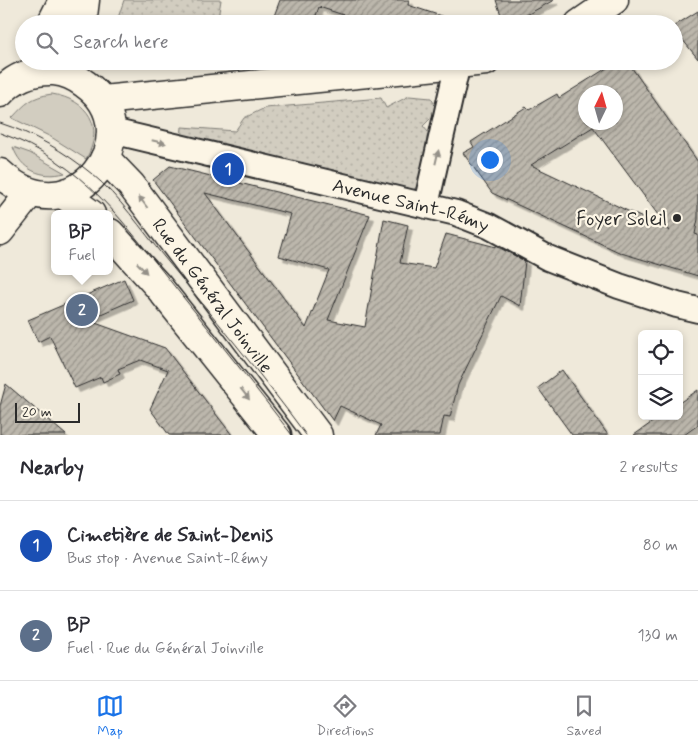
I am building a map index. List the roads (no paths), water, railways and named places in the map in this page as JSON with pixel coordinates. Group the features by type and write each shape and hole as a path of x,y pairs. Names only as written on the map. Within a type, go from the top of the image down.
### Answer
{"main road":[{"path":"56,15 63,0"},
{"path":"83,15 85,0"},
{"path":"585,13 614,0"},
{"path":"13,80 40,71 66,70"},
{"path":"0,173 12,185 30,193 46,196 63,194 78,188 90,179 100,167 105,158 112,131 103,100 89,87 77,70"},
{"path":"103,100 391,70"},
{"name":"Rue du Général Joinville","path":"105,158 131,185 318,435"},
{"path":"0,231 30,193"},
{"path":"63,194 85,210"},
{"name":"Rue du Général Joinville","path":"113,235 158,286 277,435"}],"street":[{"path":"426,205 456,70"},
{"name":"Avenue Saint-Rémy","path":"112,131 456,213 489,226 548,258 619,286 676,305 698,310"}],"tram line":[{"path":"0,123 25,132 60,151 92,174 112,192 272,390 306,435"},
{"path":"0,133 30,145 56,161 80,178 112,210"},
{"path":"113,211 292,435"}],"place":[{"name":"Cimetière de Saint-Denis","path":"228,169"},
{"name":"Foyer Soleil","path":"677,218"},
{"name":"BP","path":"82,310"}]}
